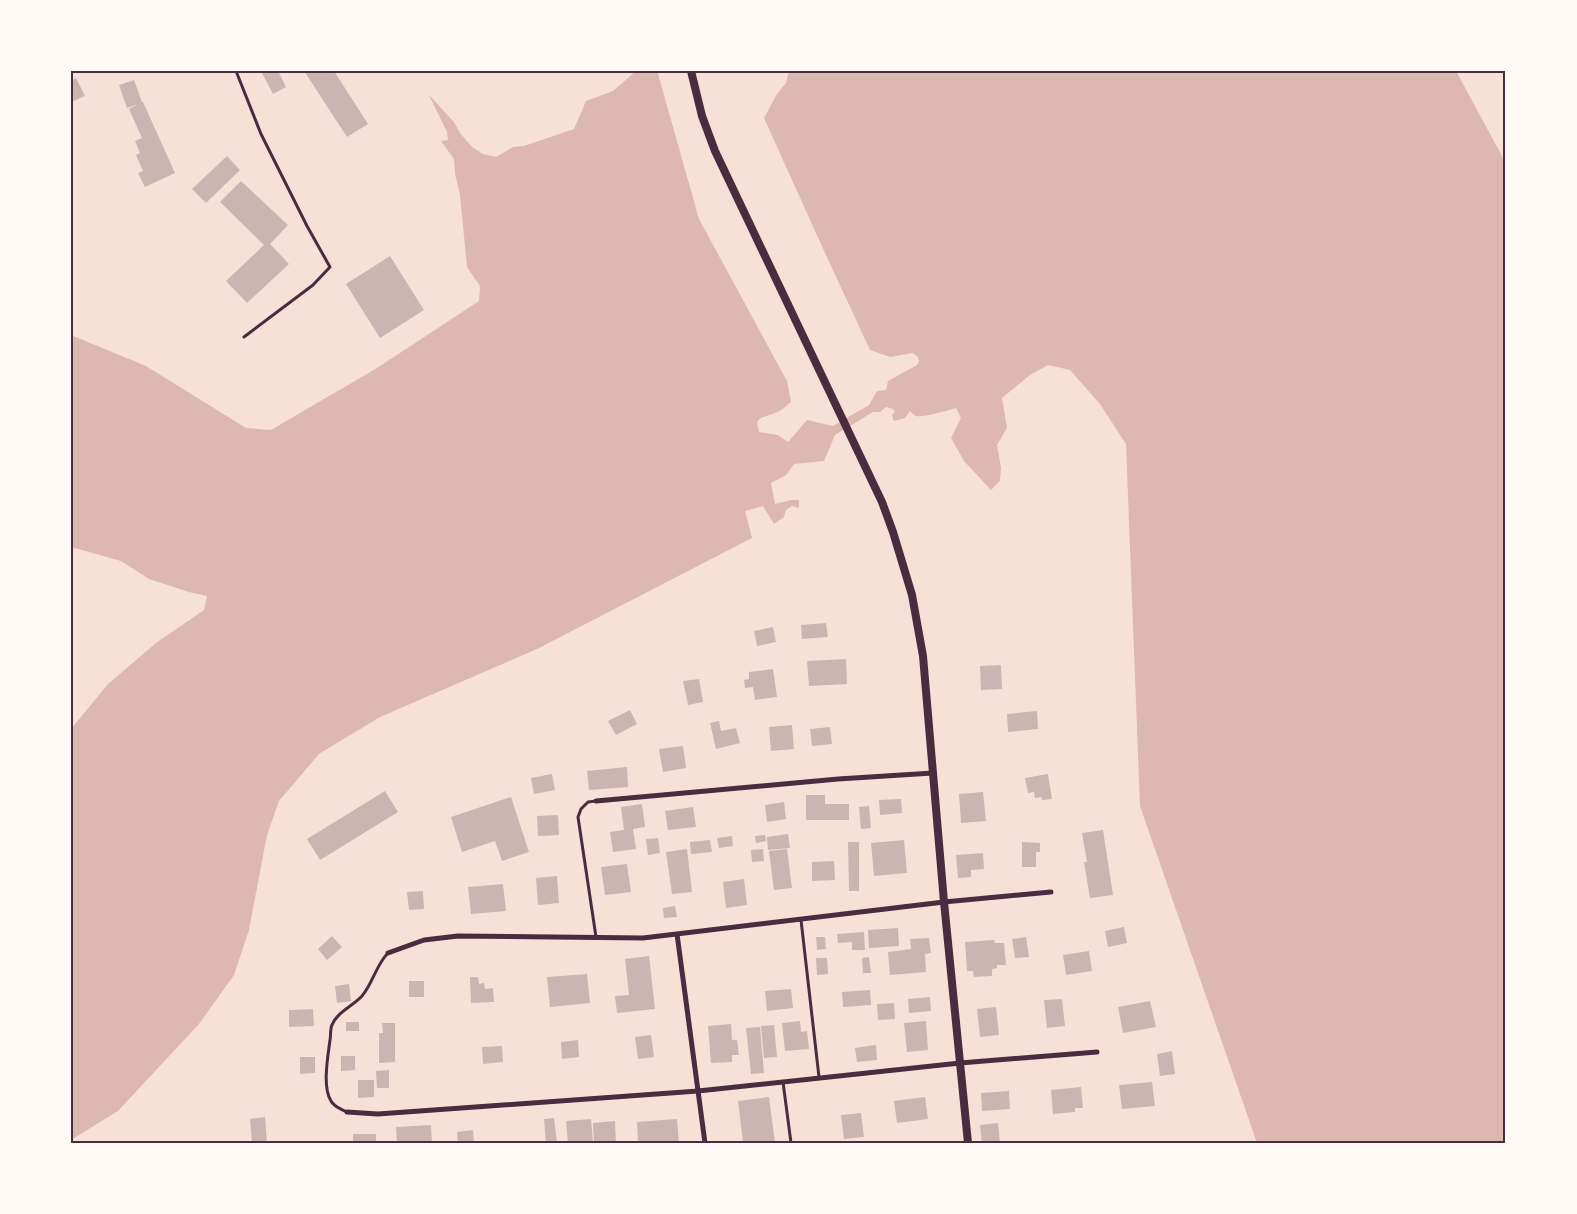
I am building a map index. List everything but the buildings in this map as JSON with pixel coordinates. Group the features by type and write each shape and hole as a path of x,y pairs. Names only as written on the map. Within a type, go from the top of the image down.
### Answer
{"street":[{"path":"691,71 702,116 715,151 882,502 912,595 923,656 944,902 968,1143"},
{"path":"596,801 828,780 933,773"},
{"path":"388,953 424,940 458,936 643,938 944,902 1051,892"},
{"path":"677,934 705,1143"},
{"path":"347,1112 378,1114 698,1091 960,1063 1097,1052"}],"lane":[{"path":"236,71 261,134 307,226 330,266 313,285 244,337"},
{"path":"596,801 588,802 581,809 578,817 596,936"},
{"path":"801,920 819,1077"},
{"path":"347,1112 337,1108 330,1101 326,1073 331,1026 338,1016 362,996 372,981 381,960 388,953"},
{"path":"783,1081 790,1143"}],"shaded area":[{"path":"636,71 656,71 658,74 699,219 787,381 791,402 780,411 759,420 757,422 759,432 778,435 788,442 807,420 833,426 869,405 877,391 886,390 888,381 917,365 919,361 918,357 913,353 890,357 870,350 764,118 777,94 786,83 789,71 1456,71 1502,156 1506,170 1506,1143 1257,1143 1140,806 1126,444 1100,404 1070,370 1048,365 1030,375 1002,398 1007,428 997,445 1001,468 1000,481 991,490 964,461 951,438 961,418 956,408 936,414 919,416 915,416 910,411 905,418 894,421 892,415 895,412 893,409 886,407 880,412 873,412 835,435 824,461 794,464 786,475 771,483 775,504 799,500 799,508 792,506 786,510 784,517 774,524 763,506 745,511 752,538 537,649 380,717 319,754 279,801 267,835 249,930 234,975 199,1024 118,1111 71,1140 71,729 108,684 156,643 204,610 207,596 149,579 121,561 71,547 71,335 146,366 246,428 271,430 377,368 479,301 480,286 467,267 460,195 454,159 441,141 448,140 447,132 429,95 454,122 460,133 472,147 483,154 496,157 513,147 524,146 574,129 586,101 613,91"}]}
